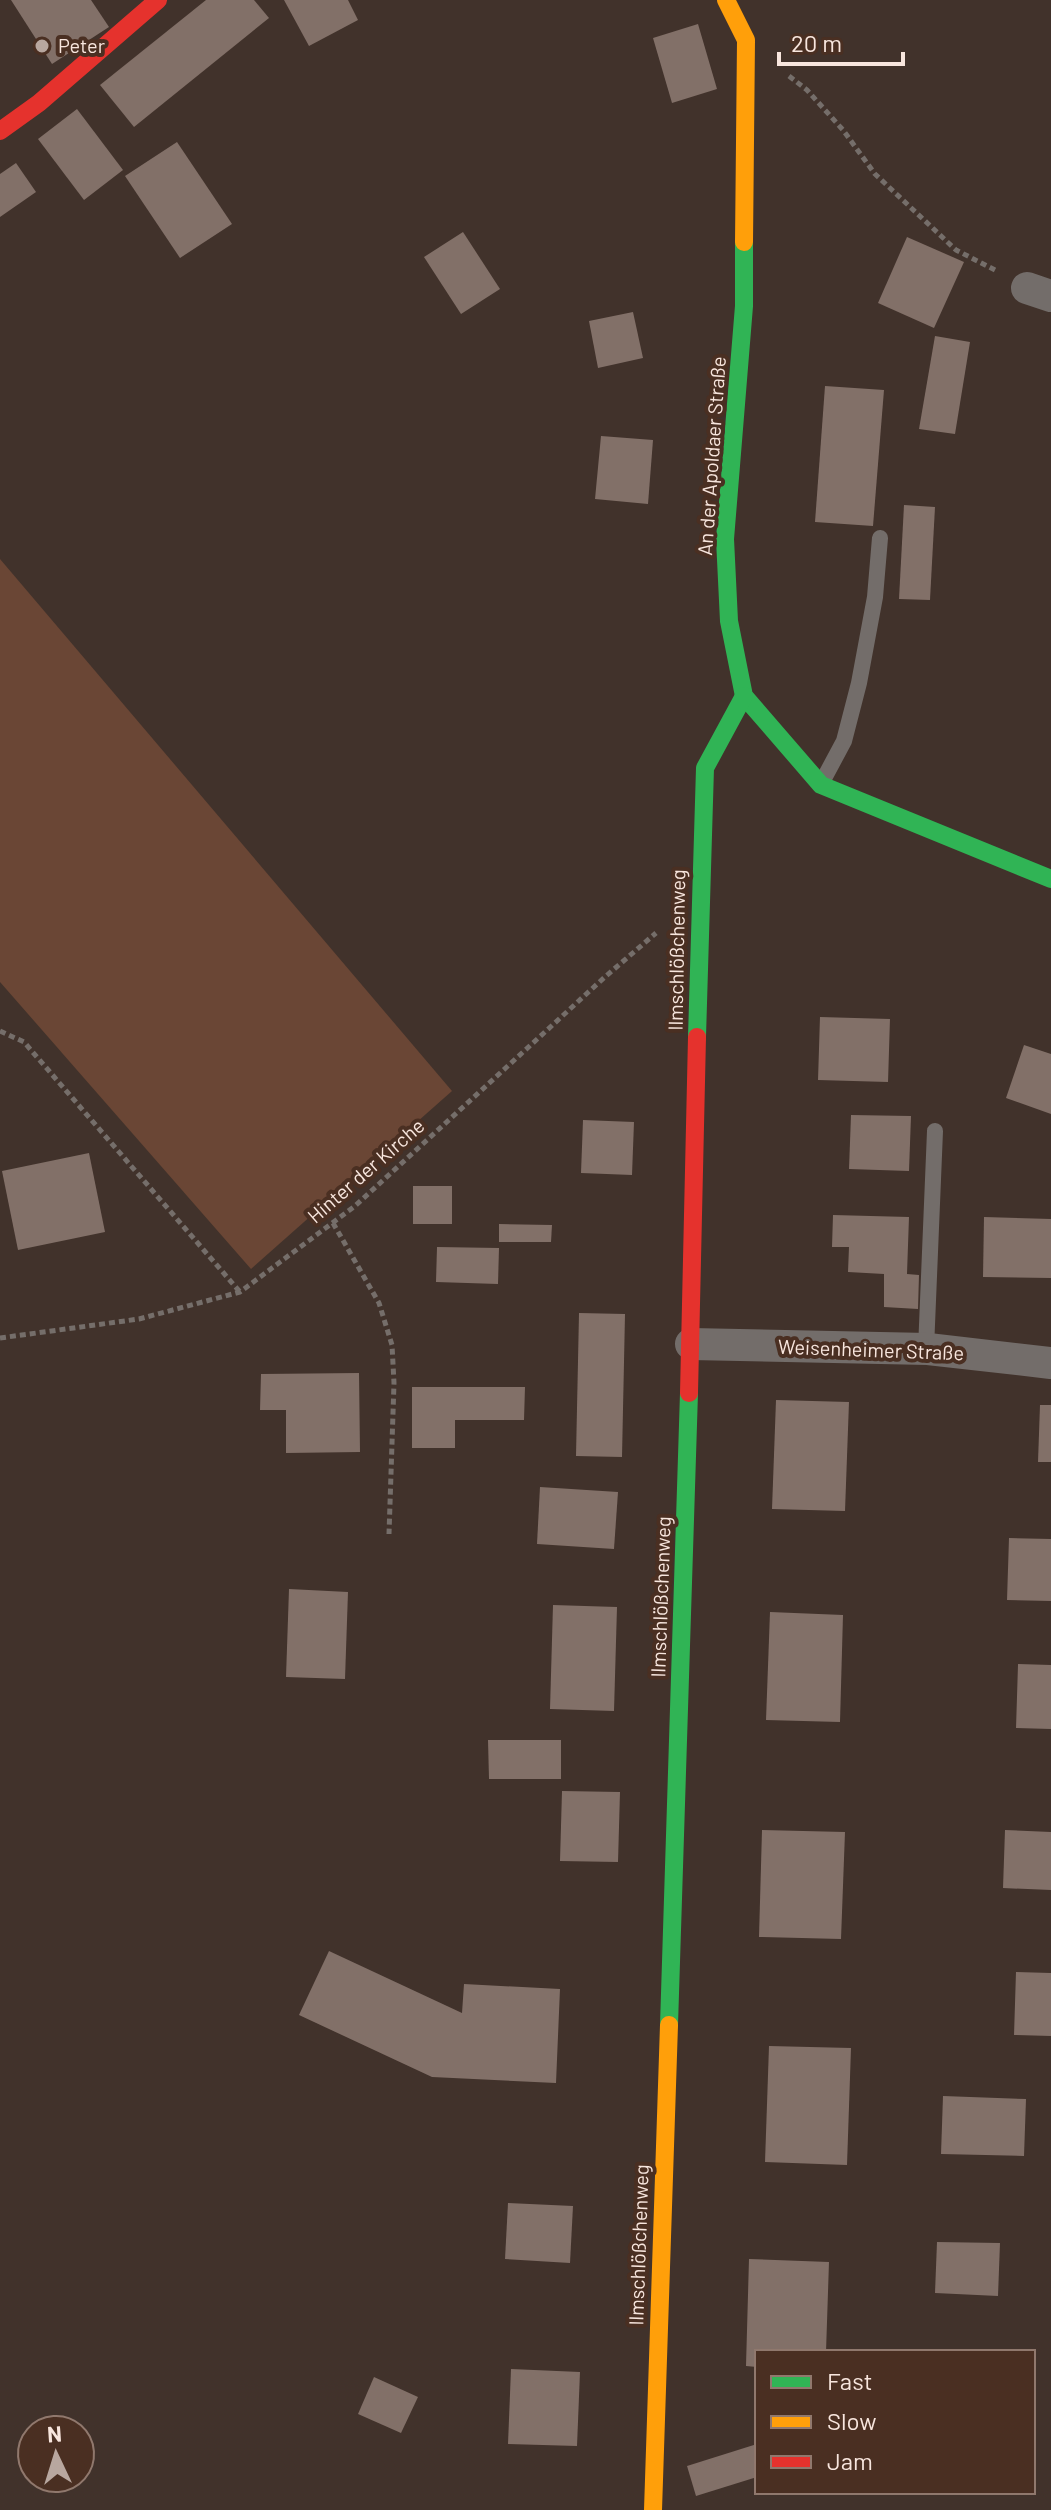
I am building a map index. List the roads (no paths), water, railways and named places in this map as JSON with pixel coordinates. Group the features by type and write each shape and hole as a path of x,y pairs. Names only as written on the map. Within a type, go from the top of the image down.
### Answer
{"street":[{"path":"0,131 39,103 158,0"},
{"name":"An der Apoldaer Straße","path":"726,0 746,40 744,306 725,539 729,621 744,696 821,785 1051,879"},
{"name":"Ilmschlößchenweg","path":"653,2510 691,1344 705,768 744,696"},
{"name":"Weisenheimer Straße","path":"691,1344 926,1349 1051,1363"}],"lane":[{"path":"821,785 844,741 859,683 875,597 880,538"},
{"path":"926,1349 935,1131"}],"place":[{"name":"Peter","path":"42,46"}]}
